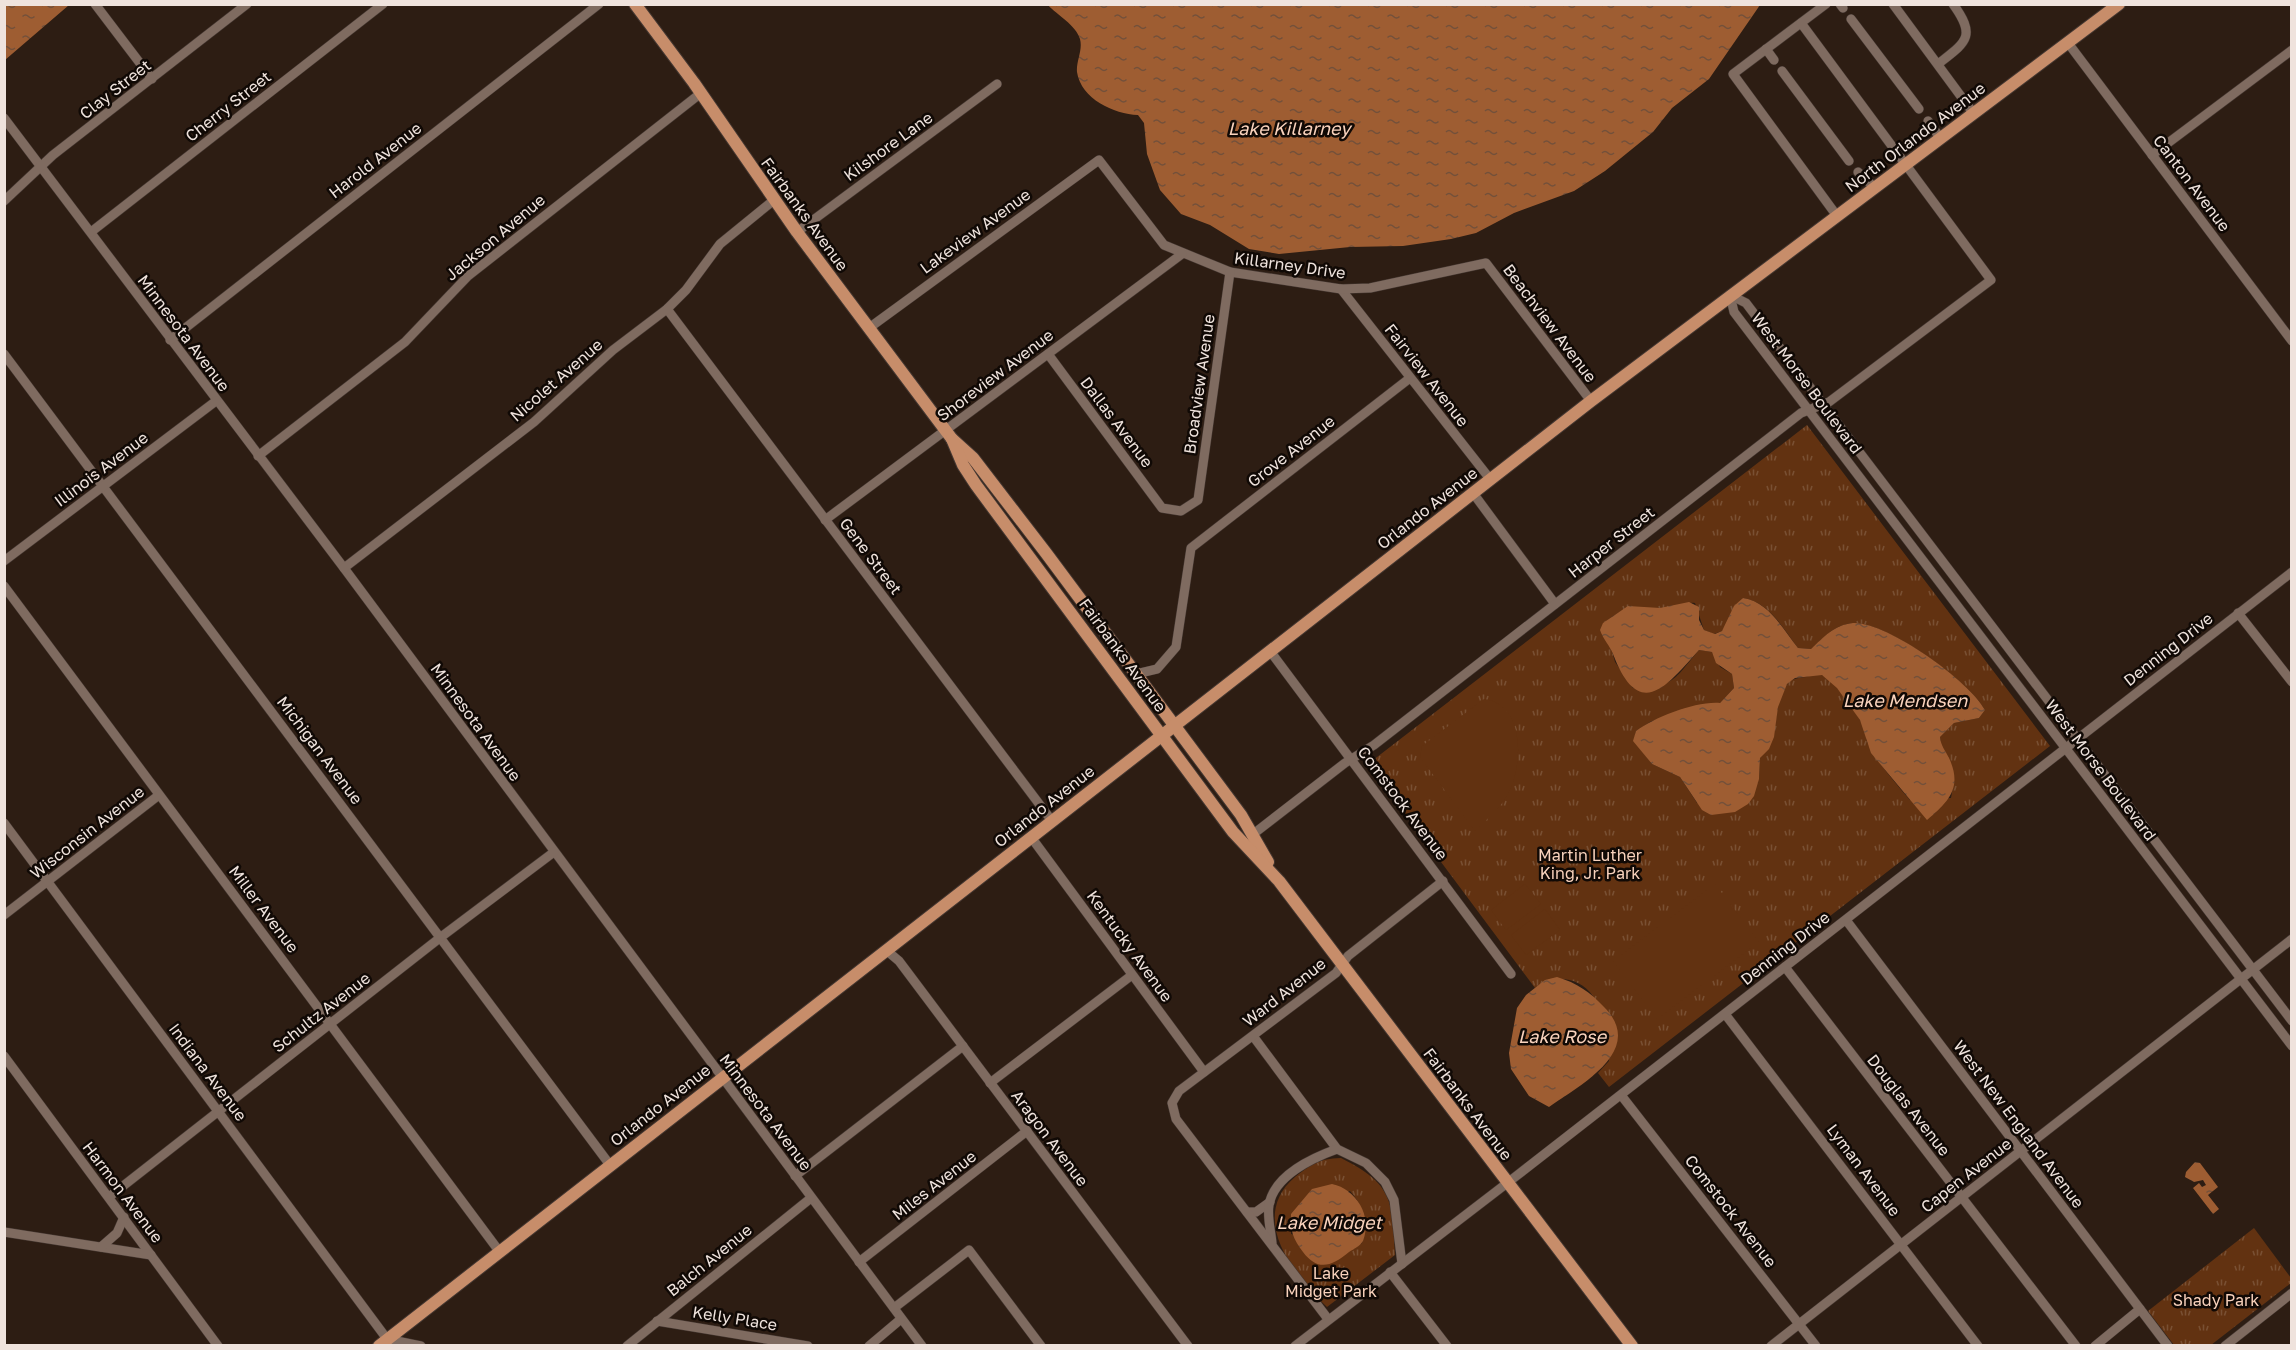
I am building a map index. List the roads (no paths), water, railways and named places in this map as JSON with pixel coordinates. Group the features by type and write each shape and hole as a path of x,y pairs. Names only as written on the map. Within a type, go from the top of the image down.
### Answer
{"main road":[{"name":"Fairbanks Avenue","path":"635,4 797,232 949,435 973,458 1011,506 1174,726 1252,835 1280,881 1507,1184 1632,1346"},
{"name":"North Orlando Avenue","path":"1730,295 2119,4"},
{"name":"Orlando Avenue","path":"383,1342 1730,295"},
{"name":"Fairbanks Avenue","path":"949,435 963,465 1233,832 1280,881"}],"street":[{"path":"95,4 152,79"},
{"name":"Clay Street","path":"4,201 41,167 247,4"},
{"name":"Cherry Street","path":"91,232 383,4"},
{"name":"Harold Avenue","path":"170,340 599,4"},
{"path":"1826,4 1732,74 1837,216"},
{"path":"1893,4 1974,114"},
{"path":"1938,64 1959,48 1969,31 1966,22 1953,4"},
{"path":"1851,19 1919,109"},
{"path":"1801,23 1905,166"},
{"name":"Canton Avenue","path":"2068,43 2292,341"},
{"path":"1766,49 1774,60"},
{"path":"2152,155 2292,50"},
{"path":"1782,71 1849,161"},
{"name":"Kilshore Lane","path":"797,232 997,84"},
{"name":"Jackson Avenue","path":"258,456 405,342 468,276 700,93"},
{"name":"Minnesota Avenue","path":"4,118 344,568 922,1346"},
{"path":"1928,121 1941,139"},
{"name":"Killarney Drive","path":"1099,160 1164,245 1230,272 1341,289 1370,288 1486,263"},
{"name":"Lakeview Avenue","path":"869,328 1099,160"},
{"name":"Harper Street","path":"1252,835 1801,413 1823,405 1991,280 1905,166"},
{"path":"1858,172 1875,188"},
{"name":"Nicolet Avenue","path":"344,568 526,428 613,350 667,309 686,290 725,239 774,200"},
{"name":"Shoreview Avenue","path":"825,520 949,435 1048,354 1182,254"},
{"name":"Beachview Avenue","path":"1486,263 1591,401"},
{"name":"Broadview Avenue","path":"1162,508 1181,511 1198,500 1230,272"},
{"name":"Fairview Avenue","path":"1341,289 1491,479"},
{"name":"West Morse Boulevard","path":"1730,295 1746,303 2292,1022"},
{"name":"West Morse Boulevard","path":"1730,295 1734,312 2292,1046"},
{"name":"Gene Street","path":"667,309 1052,821"},
{"name":"Michigan Avenue","path":"4,354 610,1165"},
{"name":"Dallas Avenue","path":"1048,354 1162,508"},
{"name":"Grove Avenue","path":"1136,674 1157,669 1176,647 1191,548 1410,378"},
{"name":"Illinois Avenue","path":"4,561 216,400"},
{"path":"1473,493 1555,604"},
{"name":"Denning Drive","path":"1295,1346 1507,1184 2292,572"},
{"name":"Miller Avenue","path":"4,586 499,1251"},
{"path":"1956,604 1968,596"},
{"path":"2238,613 2292,682"},
{"name":"Comstock Avenue","path":"1270,651 1512,974"},
{"name":"Wisconsin Avenue","path":"4,915 159,795"},
{"name":"Indiana Avenue","path":"4,823 219,1112 383,1342"},
{"name":"Kentucky Avenue","path":"1031,837 1204,1072"},
{"name":"Schultz Avenue","path":"109,1197 441,937 554,852"},
{"name":"Ward Avenue","path":"1247,1212 1176,1119 1172,1103 1179,1091 1336,973 1348,956 1443,881"},
{"name":"West New England Avenue","path":"1846,920 2168,1346"},
{"name":"Capen Avenue","path":"1772,1346 2292,939"},
{"name":"Aragon Avenue","path":"886,950 899,961 1188,1346"},
{"name":"Douglas Avenue","path":"1785,967 2076,1346"},
{"path":"990,1083 1132,975"},
{"name":"Lyman Avenue","path":"1725,1014 1978,1346"},
{"path":"1253,1036 1337,1149 1366,1163 1385,1182 1394,1200 1402,1264"},
{"path":"795,1176 963,1046"},
{"name":"Harmon Avenue","path":"4,1056 8,1070 109,1197 218,1346"},
{"name":"Comstock Avenue","path":"1621,1095 1816,1346"},
{"name":"Miles Avenue","path":"860,1262 1026,1131"},
{"path":"1272,1244 1268,1215 1270,1202 1280,1185 1295,1170 1318,1156 1337,1149"},
{"name":"Balch Avenue","path":"627,1346 811,1198"},
{"path":"1247,1212 1256,1212 1270,1202"},
{"path":"1247,1212 1328,1320"},
{"path":"101,1247 117,1233 124,1217"},
{"path":"4,1232 152,1255"},
{"path":"894,1308 969,1250 1041,1346"},
{"path":"1390,1272 1447,1346"},
{"path":"2225,1346 2292,1293"},
{"path":"2095,1346 2140,1309"},
{"path":"869,1346 901,1319"},
{"name":"Kelly Place","path":"657,1321 807,1346"},
{"path":"383,1342 421,1346"}],"water":[{"path":"6,4 69,5 5,60"},
{"name":"Lake Killarney","path":"1048,5 1760,5 1709,79 1672,108 1653,132 1605,171 1574,191 1514,213 1476,233 1451,239 1403,246 1350,247 1279,254 1249,249 1210,225 1181,214 1160,190 1147,154 1144,123 1138,115 1109,108 1085,90 1077,72 1081,47 1078,34"},
{"name":"Lake Mendsen","path":"1743,598 1752,600 1768,610 1798,648 1811,649 1830,632 1846,624 1868,625 1885,632 1926,655 1963,684 1976,698 1985,710 1979,718 1954,723 1940,737 1953,769 1954,786 1947,800 1927,820 1871,753 1860,720 1837,688 1822,675 1795,678 1787,684 1778,707 1774,737 1769,749 1760,758 1759,779 1754,796 1748,804 1735,812 1711,815 1702,810 1680,777 1652,764 1633,741 1636,731 1676,711 1720,703 1734,688 1732,674 1716,663 1712,652 1699,650 1664,685 1653,691 1643,692 1633,687 1623,675 1600,630 1603,623 1628,606 1660,608 1689,602 1699,607 1699,620 1704,630 1715,634 1722,631 1734,606"},
{"name":"Lake Rose","path":"1557,977 1588,992 1604,1007 1615,1023 1618,1038 1614,1052 1604,1065 1577,1088 1549,1107 1529,1096 1511,1069 1509,1053 1517,1008 1526,995 1545,980"},
{"path":"2195,1162 2200,1163 2218,1187 2208,1195 2219,1209 2213,1214 2193,1188 2199,1183 2202,1187 2206,1185 2203,1180 2194,1182 2185,1177 2186,1172"},
{"name":"Lake Midget","path":"1332,1184 1348,1192 1360,1205 1366,1222 1366,1232 1363,1241 1357,1247 1337,1261 1325,1265 1314,1262 1297,1243 1292,1230 1291,1214 1312,1189"}],"park label":[{"name":"Martin Luther King, Jr. Park","path":"1590,864"},
{"name":"Lake Midget Park","path":"1331,1282"},
{"name":"Shady Park","path":"2216,1300"}]}
